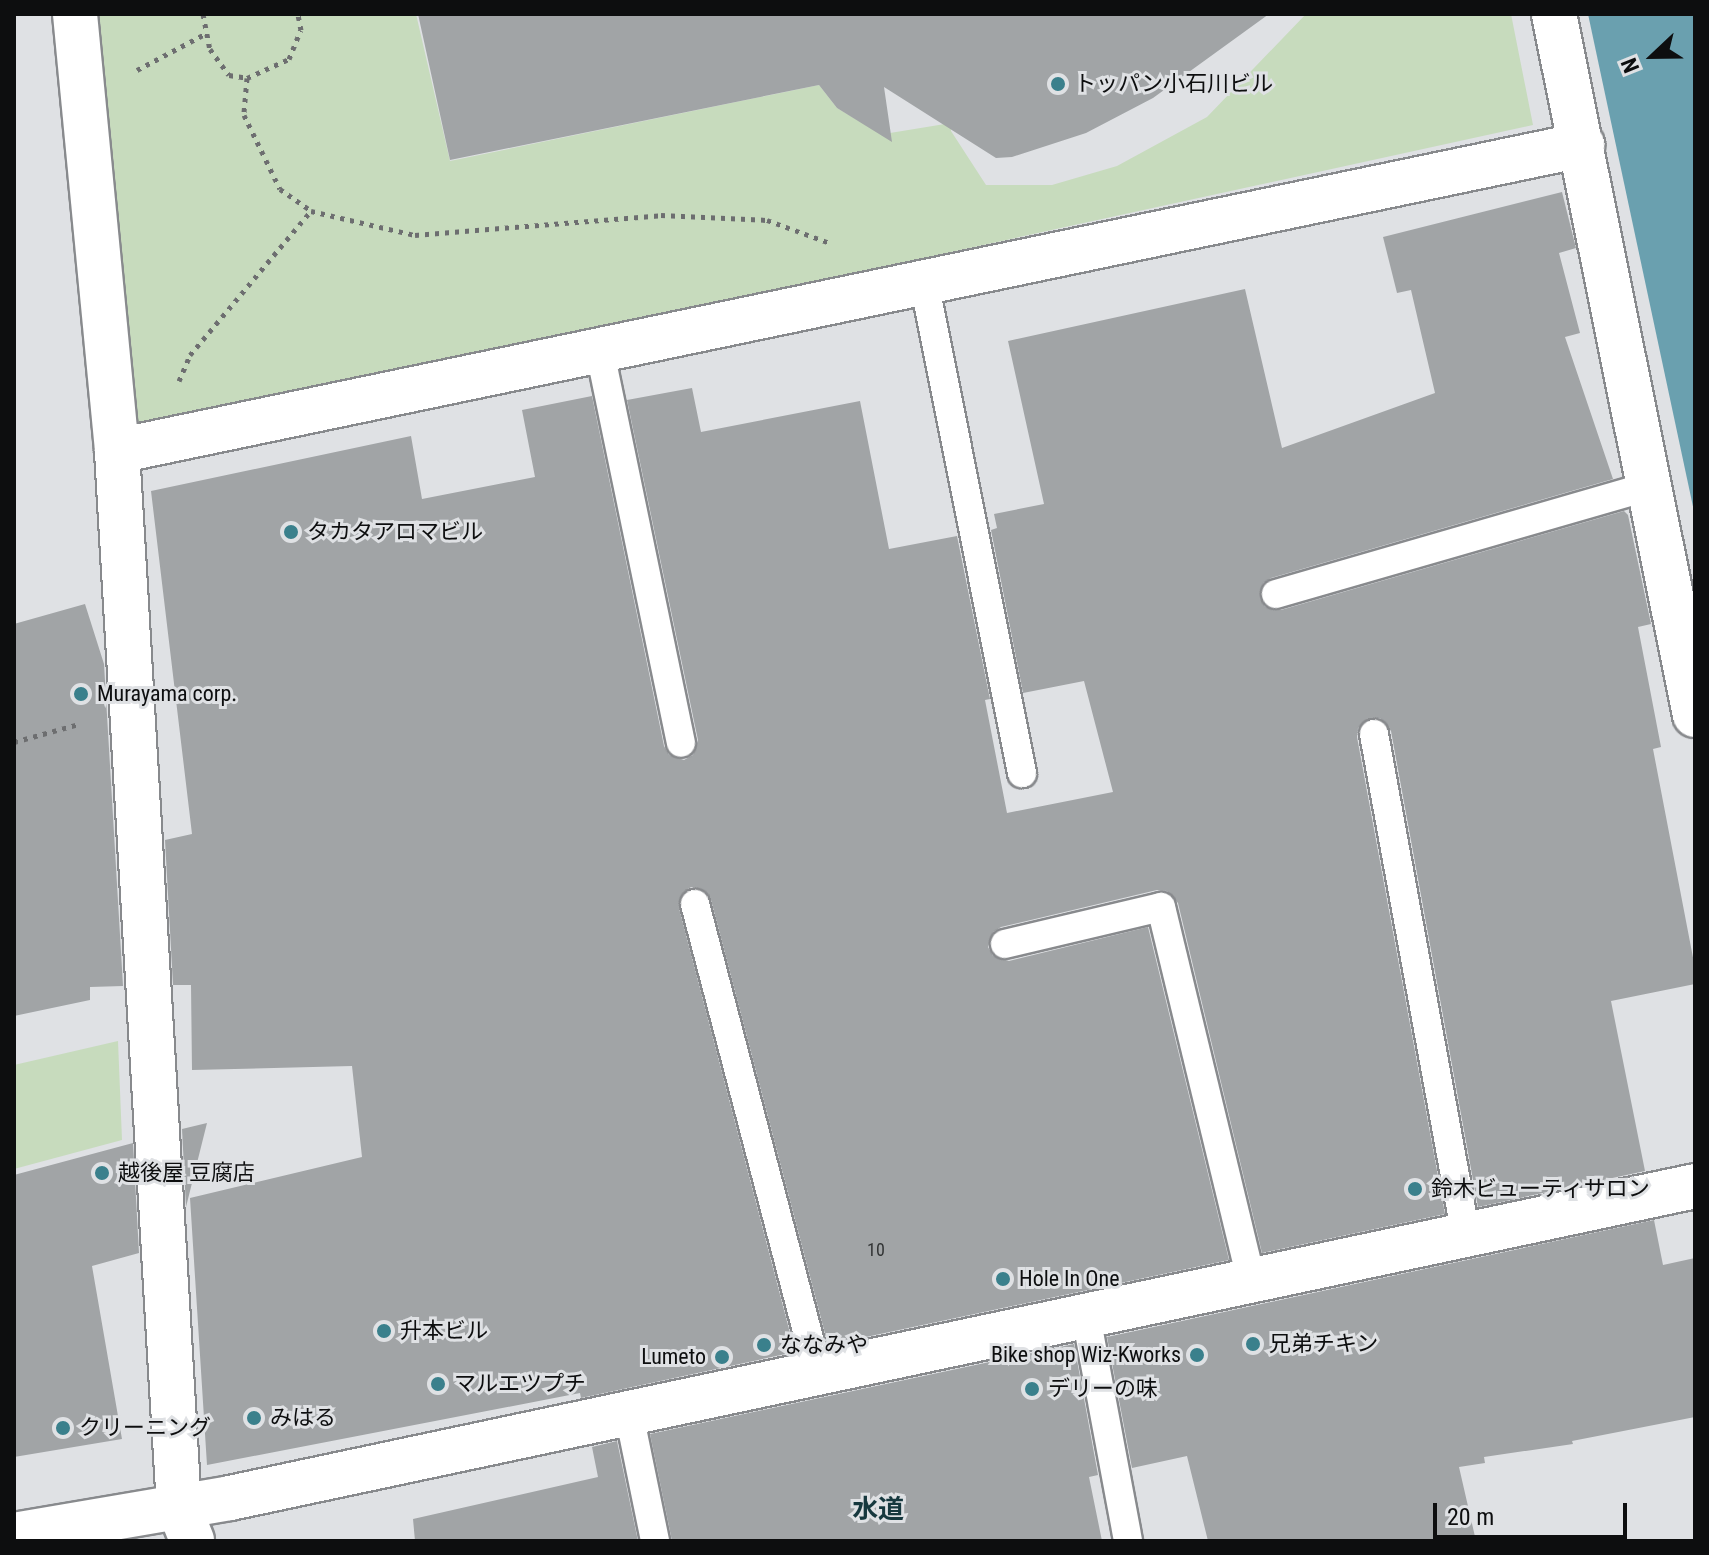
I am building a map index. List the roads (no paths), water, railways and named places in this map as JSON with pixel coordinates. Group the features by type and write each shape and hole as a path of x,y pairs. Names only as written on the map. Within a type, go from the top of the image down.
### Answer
{"street":[{"path":"75,14 117,451 186,1525"},
{"path":"1554,14 1695,715"},
{"path":"117,451 1582,145"},
{"path":"14,1535 186,1525 629,1414 1695,1186"}],"lane":[{"path":"924,282 1022,773"},
{"path":"600,352 681,743"},
{"path":"1276,594 1647,487"},
{"path":"1374,734 1466,1236"},
{"path":"695,904 818,1374"},
{"path":"1005,944 1161,907 1252,1282"},
{"path":"1086,1316 1128,1541"},
{"path":"629,1414 655,1541"}],"water":[{"path":"1588,14 1695,14 1695,516"}],"place":[{"name":"トッパン小石川ビル","path":"1058,84"},
{"name":"タカタアロマビル","path":"291,532"},
{"name":"Murayama corp.","path":"81,694"},
{"name":"越後屋 豆腐店","path":"102,1173"},
{"name":"鈴木ビューティサロン","path":"1415,1189"},
{"name":"Hole In One","path":"1003,1279"},
{"name":"升本ビル","path":"384,1331"},
{"name":"兄弟チキン","path":"1253,1344"},
{"name":"ななみや","path":"764,1345"},
{"name":"Bike shop Wiz-Kworks","path":"1197,1355"},
{"name":"Lumeto","path":"722,1357"},
{"name":"マルエツプチ","path":"438,1384"},
{"name":"デリーの味","path":"1032,1389"},
{"name":"みはる","path":"254,1418"},
{"name":"クリーニング","path":"63,1428"}],"district":[{"name":"水道","path":"878,1510"}]}
